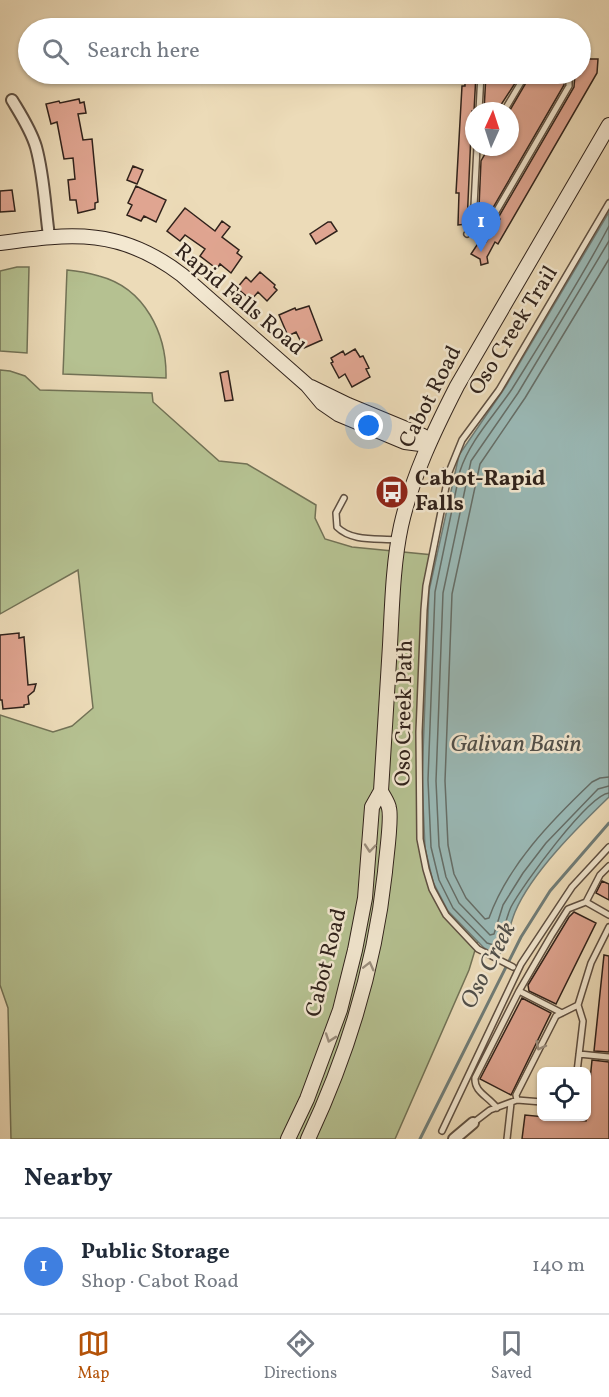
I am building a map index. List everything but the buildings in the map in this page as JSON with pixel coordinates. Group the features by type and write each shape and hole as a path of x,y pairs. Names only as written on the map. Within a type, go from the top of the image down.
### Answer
{"main road":[{"name":"Cabot Road","path":"288,1139 311,1090 340,1010 365,898 372,807 381,791 393,597 399,540 407,507 428,445 466,369 609,125"},
{"name":"Rapid Falls Road","path":"0,243 49,236 84,236 115,240 143,250 163,261 307,385 348,405 423,436 428,445"},
{"name":"Cabot Road","path":"308,1139 324,1105 357,1016 372,956 384,881 388,830 389,808 381,791"}],"street":[{"path":"12,100 36,146 49,236"},
{"path":"454,1139 473,1123"}],"lane":[{"path":"479,102 480,84"},
{"path":"509,102 520,84"},
{"path":"467,234 473,226 493,217 569,84"},
{"path":"473,226 476,157"},
{"name":"Oso Creek Trail","path":"447,471 462,440 499,390 609,203"},
{"name":"Oso Creek Path","path":"447,471 426,586 424,610 419,732 420,839 426,869 438,902 446,915 478,949 515,969"},
{"path":"344,498 336,513 337,527 341,532 349,537 399,540"},
{"path":"442,1131 515,969 572,887 609,847"},
{"path":"497,1108 489,1097 477,1090 474,1085 475,1078 519,991 568,909 586,902 600,875 609,866"},
{"path":"586,902 609,915"},
{"path":"577,1067 583,1021 578,1005 591,963 609,927"},
{"path":"519,991 562,1013"},
{"path":"517,1100 516,1095 556,1016 578,1005"},
{"path":"579,1054 609,1057"},
{"path":"473,1123 490,1110 517,1100 537,1102"},
{"path":"507,1139 511,1103"}],"green space":[{"path":"29,267 27,353 0,351 0,271"},
{"path":"67,270 99,276 115,282 141,302 150,315 162,345 166,378 63,374"},
{"path":"0,370 25,376 40,390 152,393 153,402 219,461 247,464 316,505 315,518 325,539 352,547 454,557 489,904 469,970 395,1139 11,1139 8,1008 0,985 0,715 53,732 72,726 93,708 78,570 0,614"}],"water":[{"name":"Galivan Basin","path":"609,212 609,797 557,851 532,881 515,912 499,956 484,948 448,911 433,882 425,848 422,780 429,591 459,455 506,386"}],"waterway":[{"name":"Oso Creek","path":"420,1139 521,937 550,891 609,823"}],"place":[{"name":"Public Storage","path":"481,252"},
{"name":"Cabot-Rapid Falls","path":"392,492"}]}
